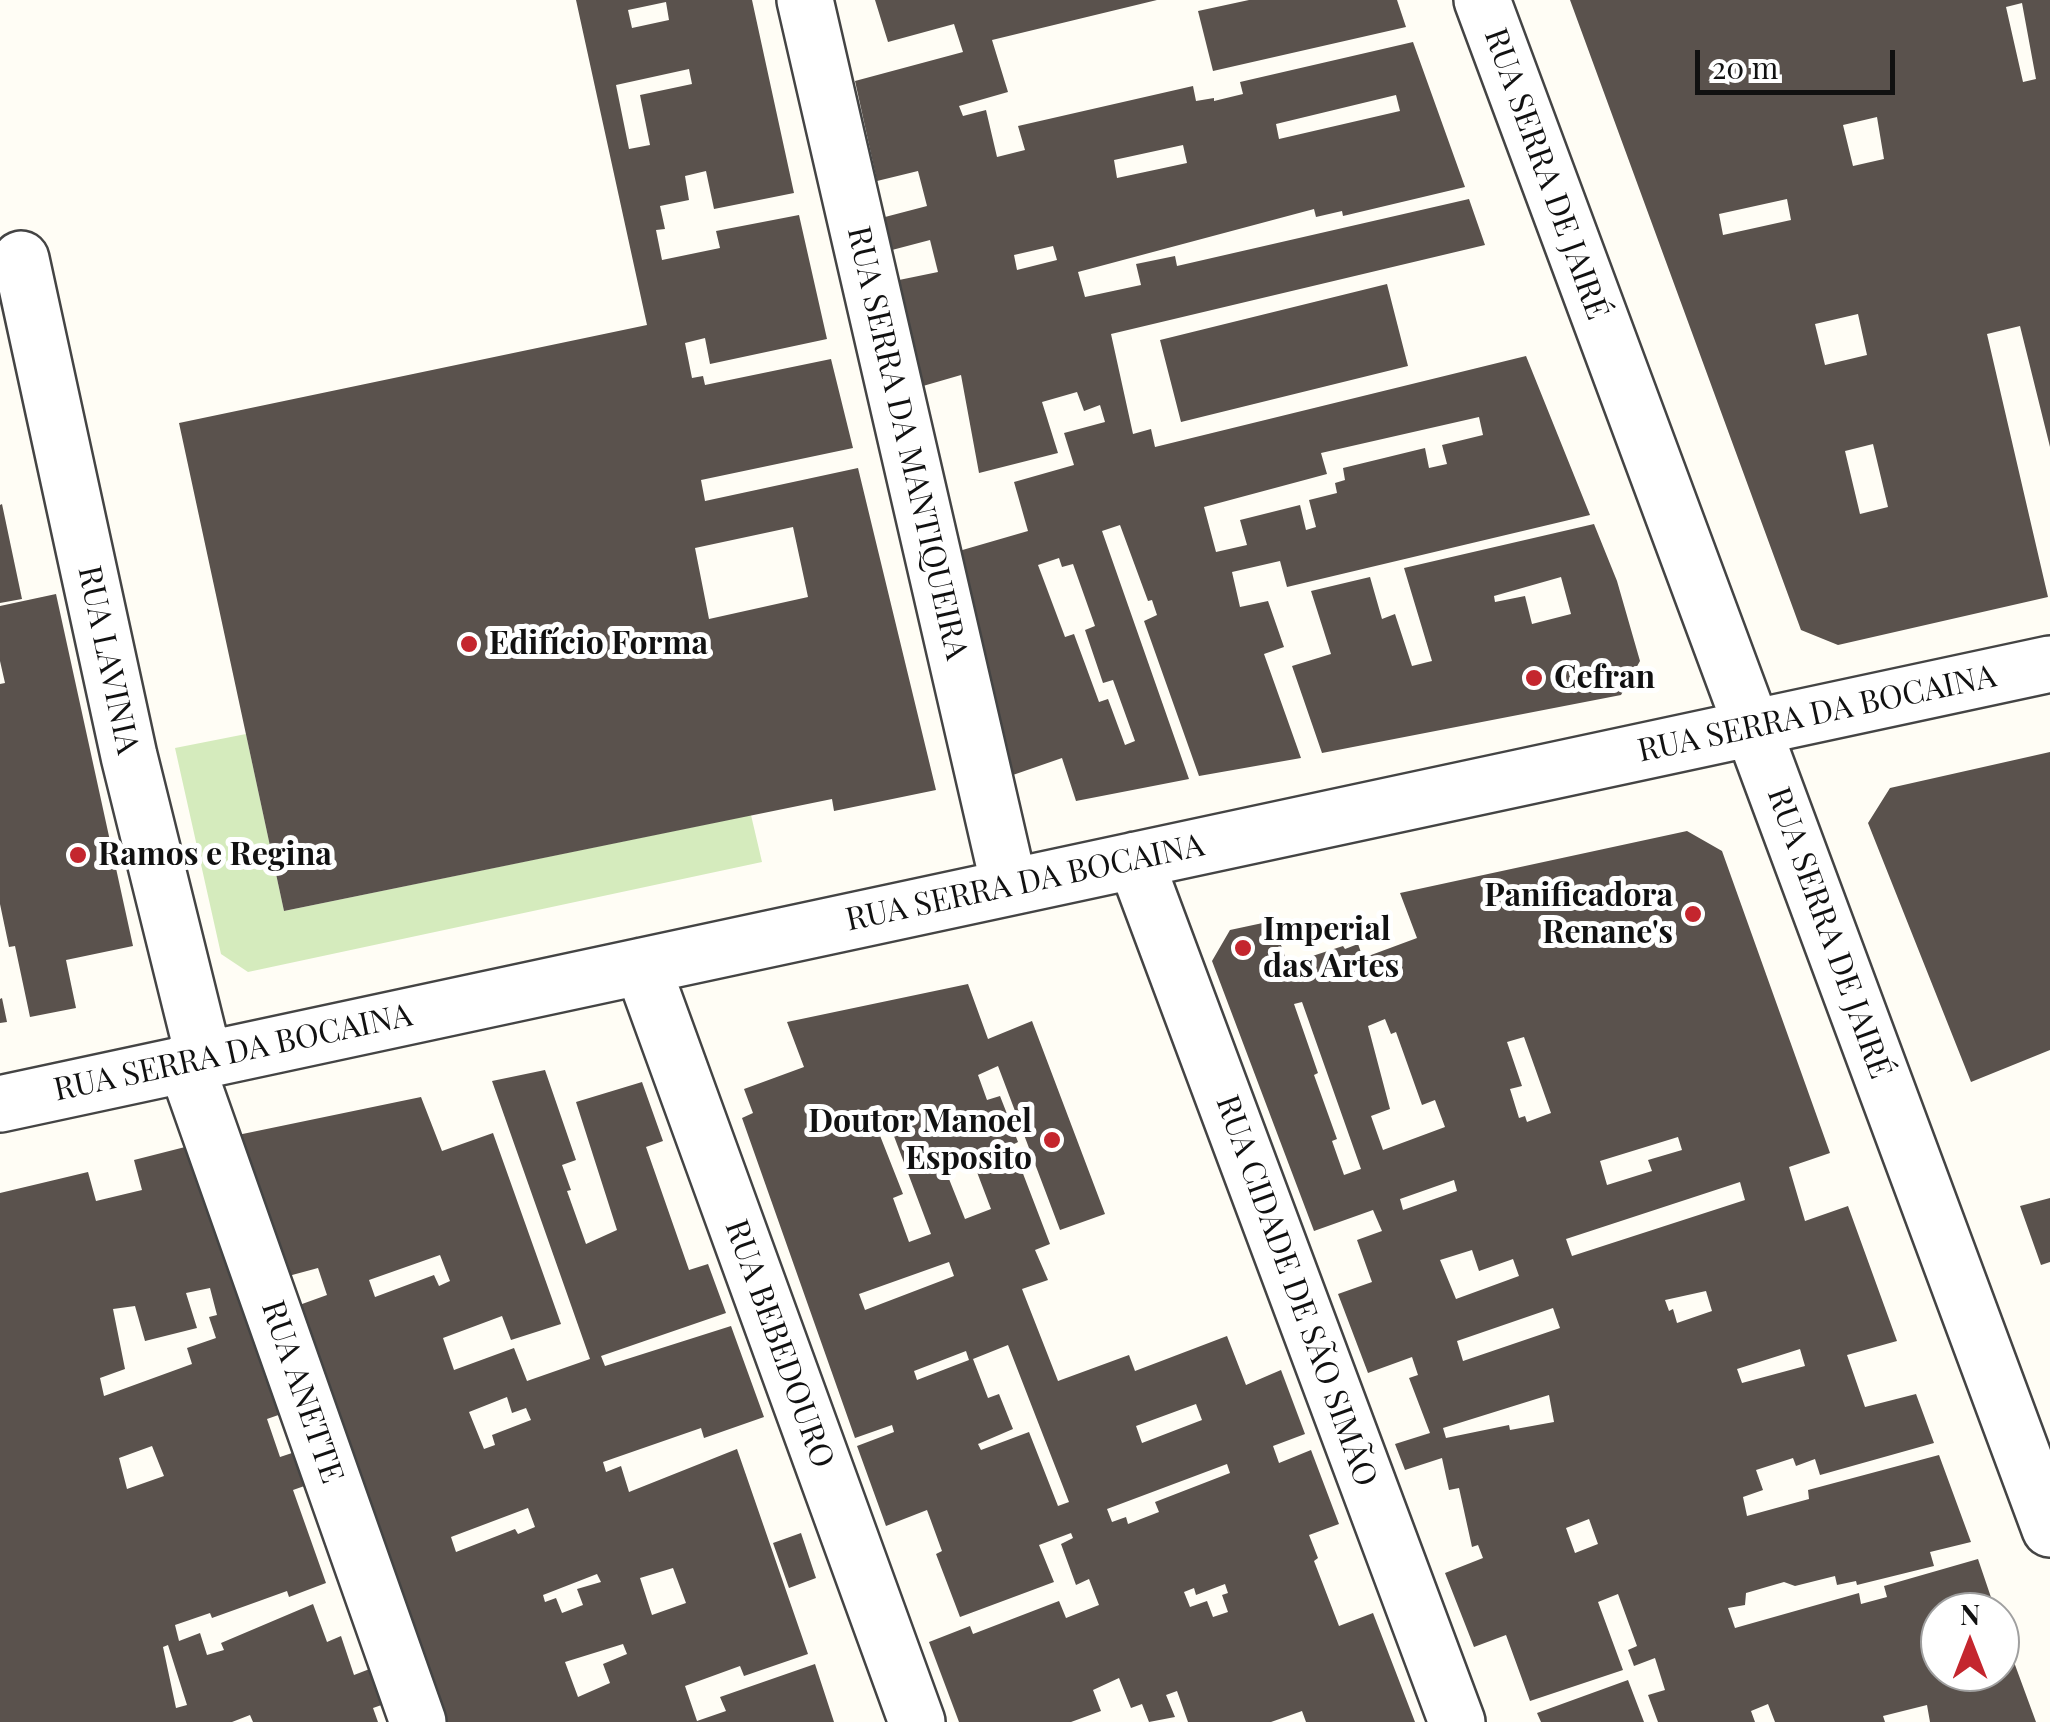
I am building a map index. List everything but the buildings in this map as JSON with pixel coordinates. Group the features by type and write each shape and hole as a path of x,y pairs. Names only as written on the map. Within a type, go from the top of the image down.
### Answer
{"street":[{"name":"RUA SERRA DA MANTIQUEIRA","path":"805,0 1009,886"},
{"name":"RUA SERRA DE JAIRÉ","path":"1482,0 2050,1529"},
{"name":"RUA LAVINIA","path":"21,259 194,1060"},
{"name":"RUA SERRA DA BOCAINA","path":"0,1104 2050,664"},
{"name":"RUA CIDADE DE SÃO SIMÃO","path":"1135,860 1456,1722"},
{"name":"RUA BEBEDOURO","path":"642,966 917,1722"},
{"name":"RUA ANETTE","path":"194,1060 418,1722"}],"green space":[{"path":"246,734 284,911 751,815 762,862 248,972 221,954 175,748"}],"place":[{"name":"Edifício Forma","path":"469,644"},
{"name":"Cefran","path":"1534,678"},
{"name":"Ramos e Regina","path":"78,855"},
{"name":"Panificadora Renane's","path":"1693,914"},
{"name":"Imperial das Artes","path":"1243,948"},
{"name":"Doutor Manoel Esposito","path":"1052,1140"}]}
